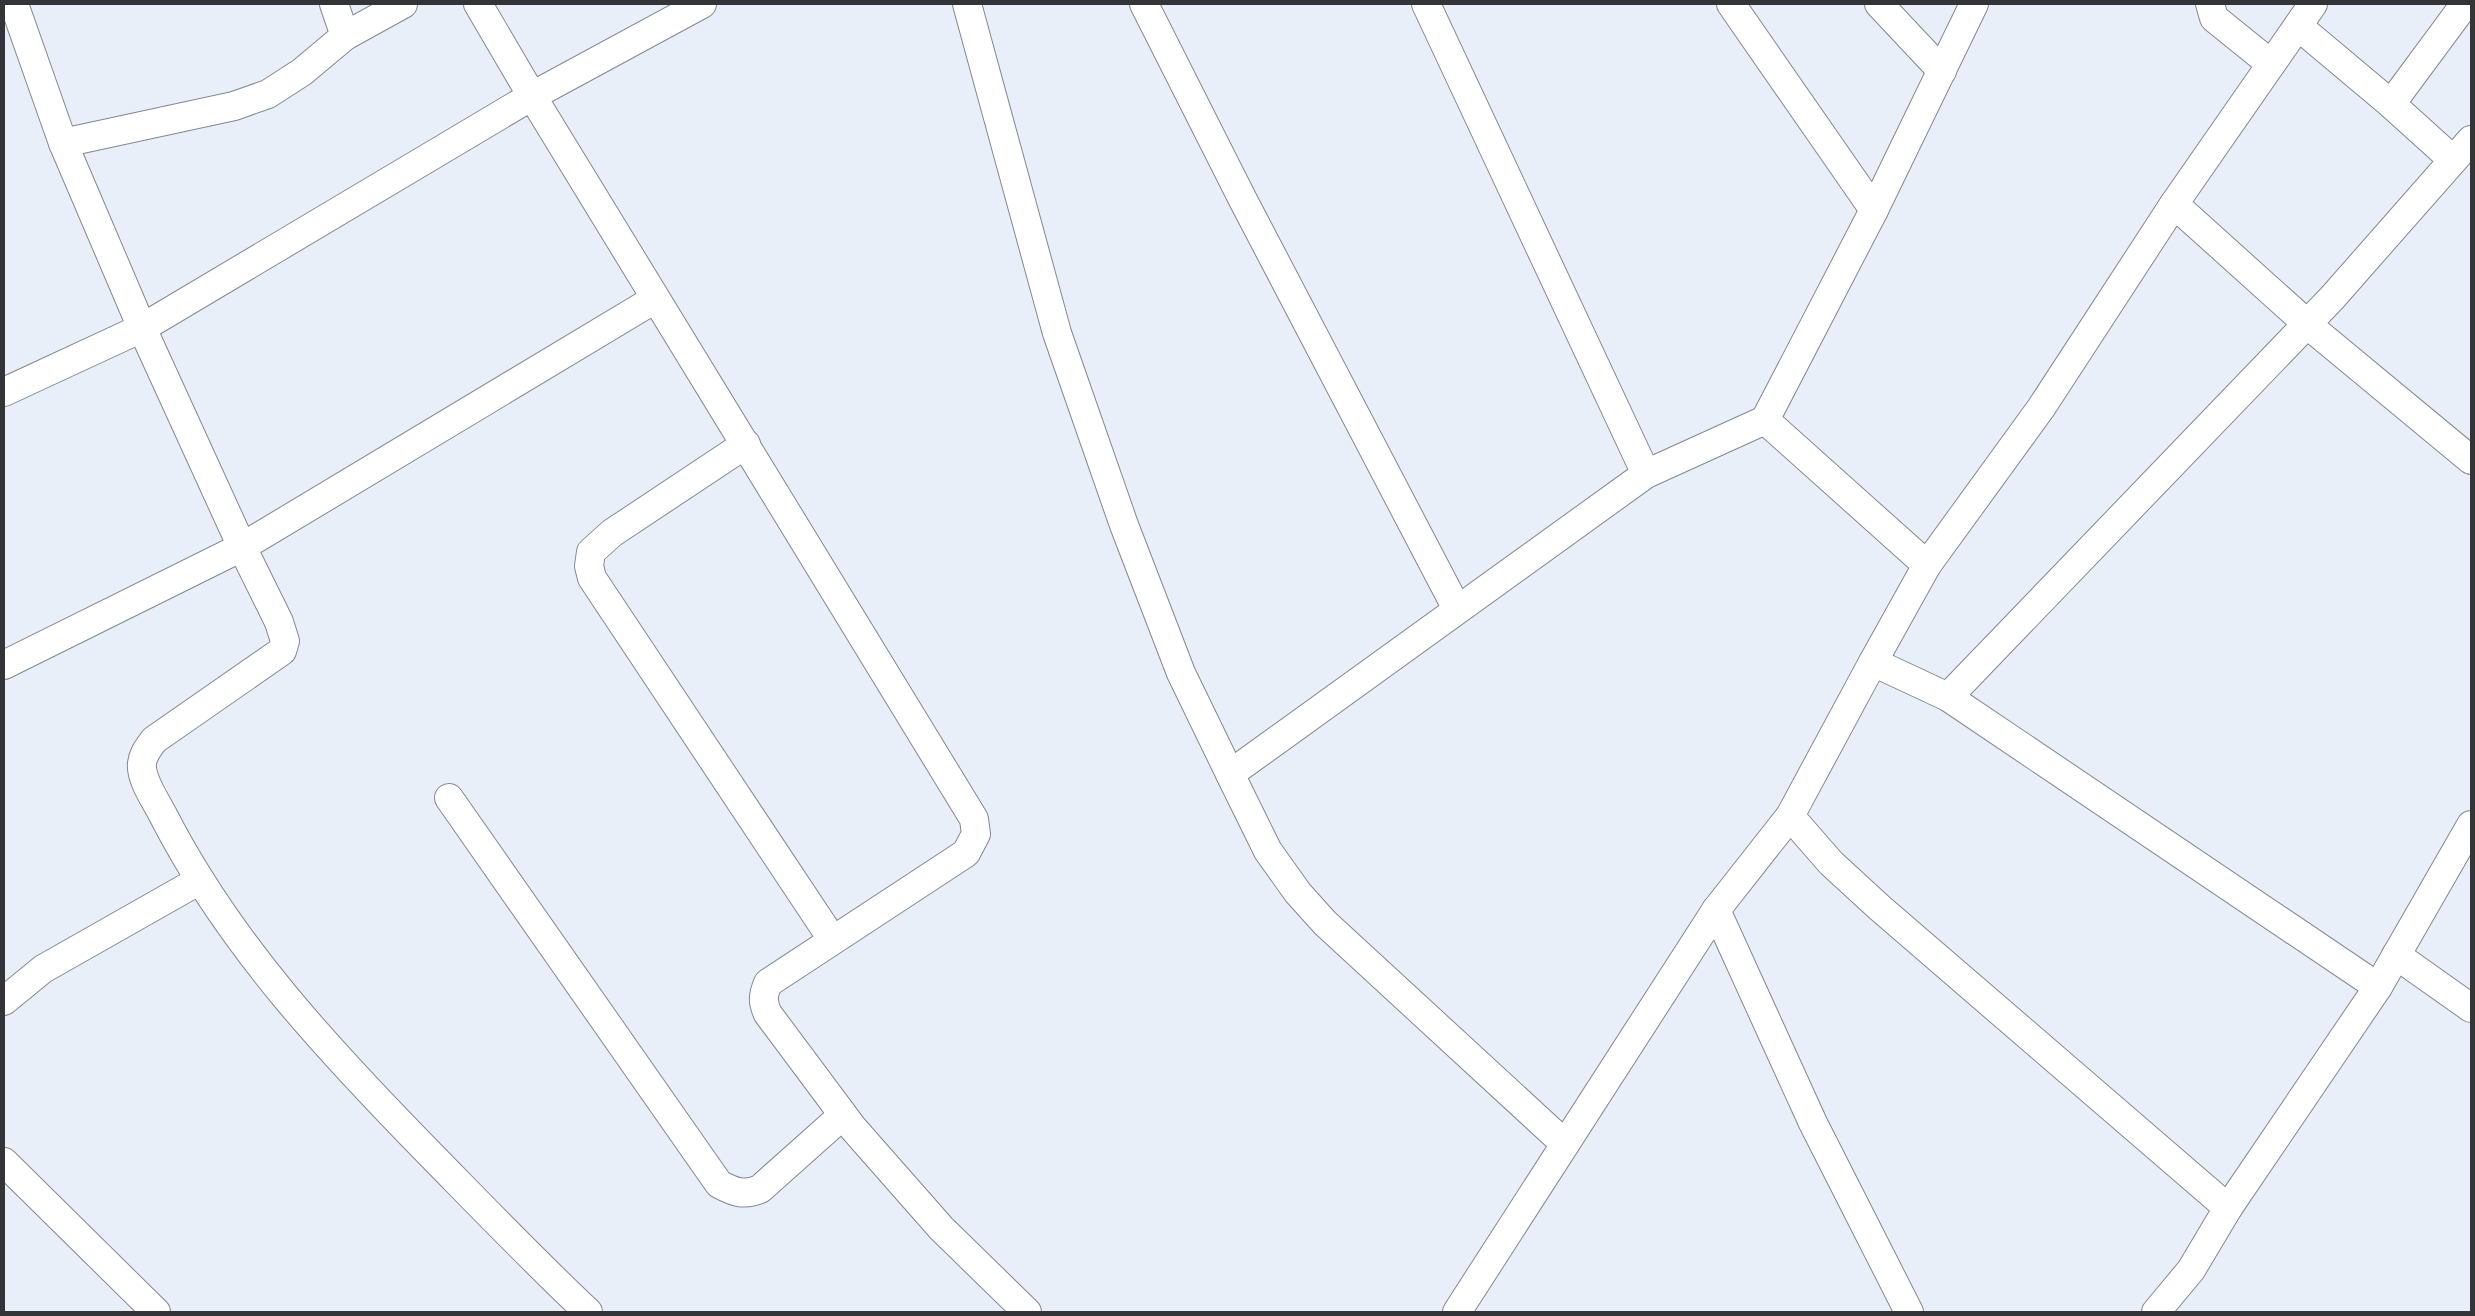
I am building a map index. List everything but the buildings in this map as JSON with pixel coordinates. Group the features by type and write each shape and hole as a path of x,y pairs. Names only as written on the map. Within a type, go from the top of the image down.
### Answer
{"street":[{"path":"14,4 63,143 142,328 283,632 285,641 282,651 154,740 145,752 142,764 146,781 183,854 218,908 290,1003 372,1094 588,1312"},
{"path":"334,4 345,36"},
{"path":"63,143 234,106 268,94 302,72 345,36 403,4"},
{"path":"478,4 655,299 746,444 974,819 976,834 966,854 832,939 768,983 763,993 763,1003 768,1014 843,1116 941,1228 1027,1312"},
{"path":"4,392 142,328 532,96 702,4"},
{"path":"967,4 1060,342 1124,525 1181,674 1268,851 1298,893 1325,923 1565,1144"},
{"path":"1144,4 1247,208 1457,609"},
{"path":"1426,4 1646,474"},
{"path":"1730,4 1874,210"},
{"path":"1880,4 1942,71"},
{"path":"1230,774 1646,474 1765,420 1874,210 1974,4"},
{"path":"2210,4 2214,18 2271,64"},
{"path":"1457,1312 1716,910 1790,816 1927,565 2041,408 2174,204 2313,4"},
{"path":"2391,104 2466,4"},
{"path":"2298,26 2391,104 2453,160"},
{"path":"1948,697 2310,327 2471,140"},
{"path":"2174,204 2310,327 2471,460"},
{"path":"4,665 242,547 655,299"},
{"path":"1765,420 1927,565"},
{"path":"746,444 612,533 591,552 589,566 592,578 832,939"},
{"path":"1873,662 1948,697 2378,987"},
{"path":"449,798 719,1184 734,1192 749,1193 760,1189 843,1116"},
{"path":"1790,816 1831,864 1880,908 2228,1208"},
{"path":"2156,1312 2191,1270 2228,1208 2378,987 2471,825"},
{"path":"4,1001 44,969 200,880"},
{"path":"1716,910 1813,1123 1909,1312"},
{"path":"2396,955 2471,1008"},
{"path":"4,1162 156,1312"}]}
